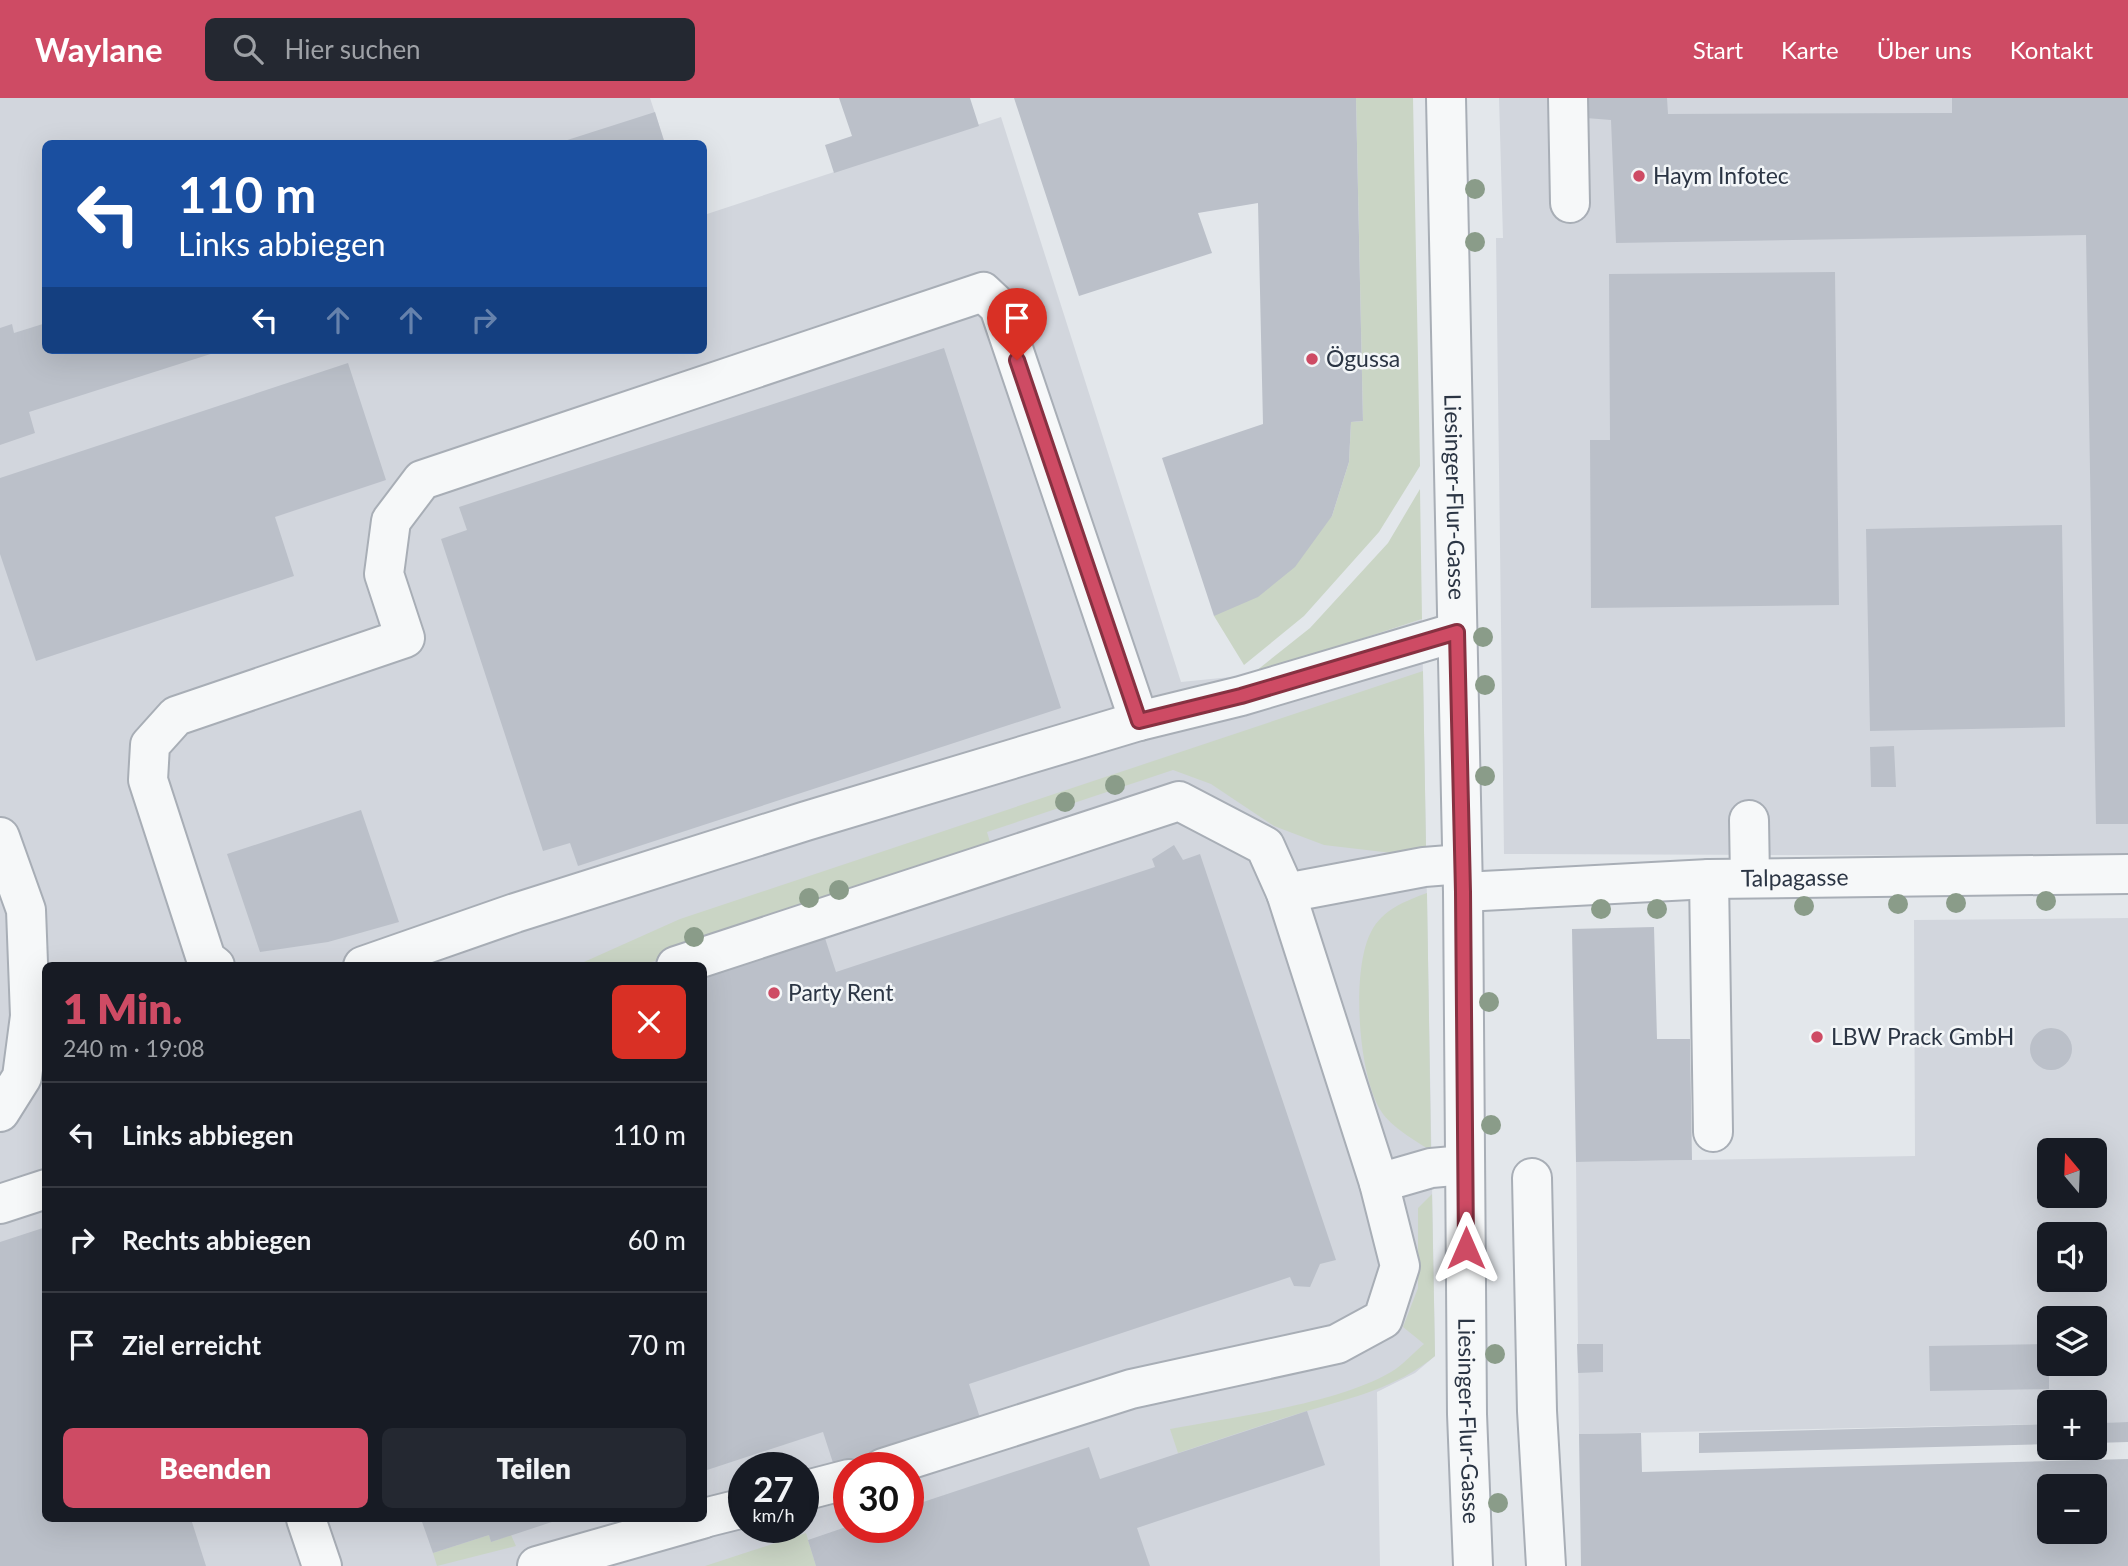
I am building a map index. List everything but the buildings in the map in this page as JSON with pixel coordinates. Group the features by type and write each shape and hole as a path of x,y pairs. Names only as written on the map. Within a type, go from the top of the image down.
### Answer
{"street":[{"name":"Liesinger-Flur-Gasse","path":"1446,98 1463,878 1466,1414 1473,1566"},
{"path":"1568,98 1570,203"},
{"path":"210,962 206,958 148,780 150,746 176,716 405,638 384,574 391,521 422,480 983,292 999,307 1139,721"},
{"path":"374,962 515,913 806,821 1139,721 1241,696 1457,632"},
{"path":"688,962 1179,801 1265,846 1286,893 1379,1183 1400,1266 1383,1319 1337,1344 1131,1389 924,1455"},
{"path":"1749,820 1750,878"},
{"path":"0,837 26,910 30,1016 22,1077 0,1112"},
{"name":"Talpagasse","path":"1286,893 1424,867 1463,878 1709,879 2128,874"},
{"path":"1709,879 1713,1132"},
{"path":"1379,1183 1431,1168 1465,1165"},
{"path":"1532,1178 1537,1411 1546,1566"},
{"path":"0,1204 42,1190"},
{"path":"707,1518 728,1512"},
{"path":"307,1522 322,1566"},
{"path":"537,1566 692,1522"}],"shaded area":[{"path":"0,98 650,98 664,140 42,140 42,354 707,354 707,214 1001,117 1181,682 1251,675 1422,619 1435,1356 1415,1373 1377,1392 1380,1566 0,1566"},
{"path":"1499,98 2128,98 2128,856 1504,854 1496,238 1503,238"},
{"path":"2128,918 2128,1422 2107,1423 2107,1390 2037,1390 2037,1424 1579,1434 1576,1162 1915,1156 1914,920"}],"green space":[{"path":"1356,98 1413,98 1420,466 1379,532 1304,616 1244,665 1214,616 1332,516 1349,462 1351,422 1363,421"},
{"path":"1420,489 1422,619 1251,675 1310,628 1388,543"},
{"path":"1423,671 1426,848 1392,853 1324,845 1274,826 1211,784 1173,770 987,832 992,849 652,962 584,962 680,919"},
{"path":"1427,893 1431,1151 1391,1123 1373,1095 1362,1049 1359,996 1365,949 1376,924 1395,907"},
{"path":"1432,1194 1435,1356 1390,1384 1178,1453 1170,1429 1284,1408 1342,1393 1391,1372 1424,1344 1403,1327 1418,1288 1418,1208"},
{"path":"489,1535 491,1542 511,1535 516,1546 437,1566 433,1553"},
{"path":"775,1543 809,1543 816,1566 705,1566"}],"place":[{"name":"Haym Infotec","path":"1639,176"},
{"name":"Ögussa","path":"1312,359"},
{"name":"Party Rent","path":"774,993"},
{"name":"LBW Prack GmbH","path":"1817,1037"}],"route":[{"path":"1017,360 1139,721 1241,696 1457,632 1463,892 1466,1248"}]}
